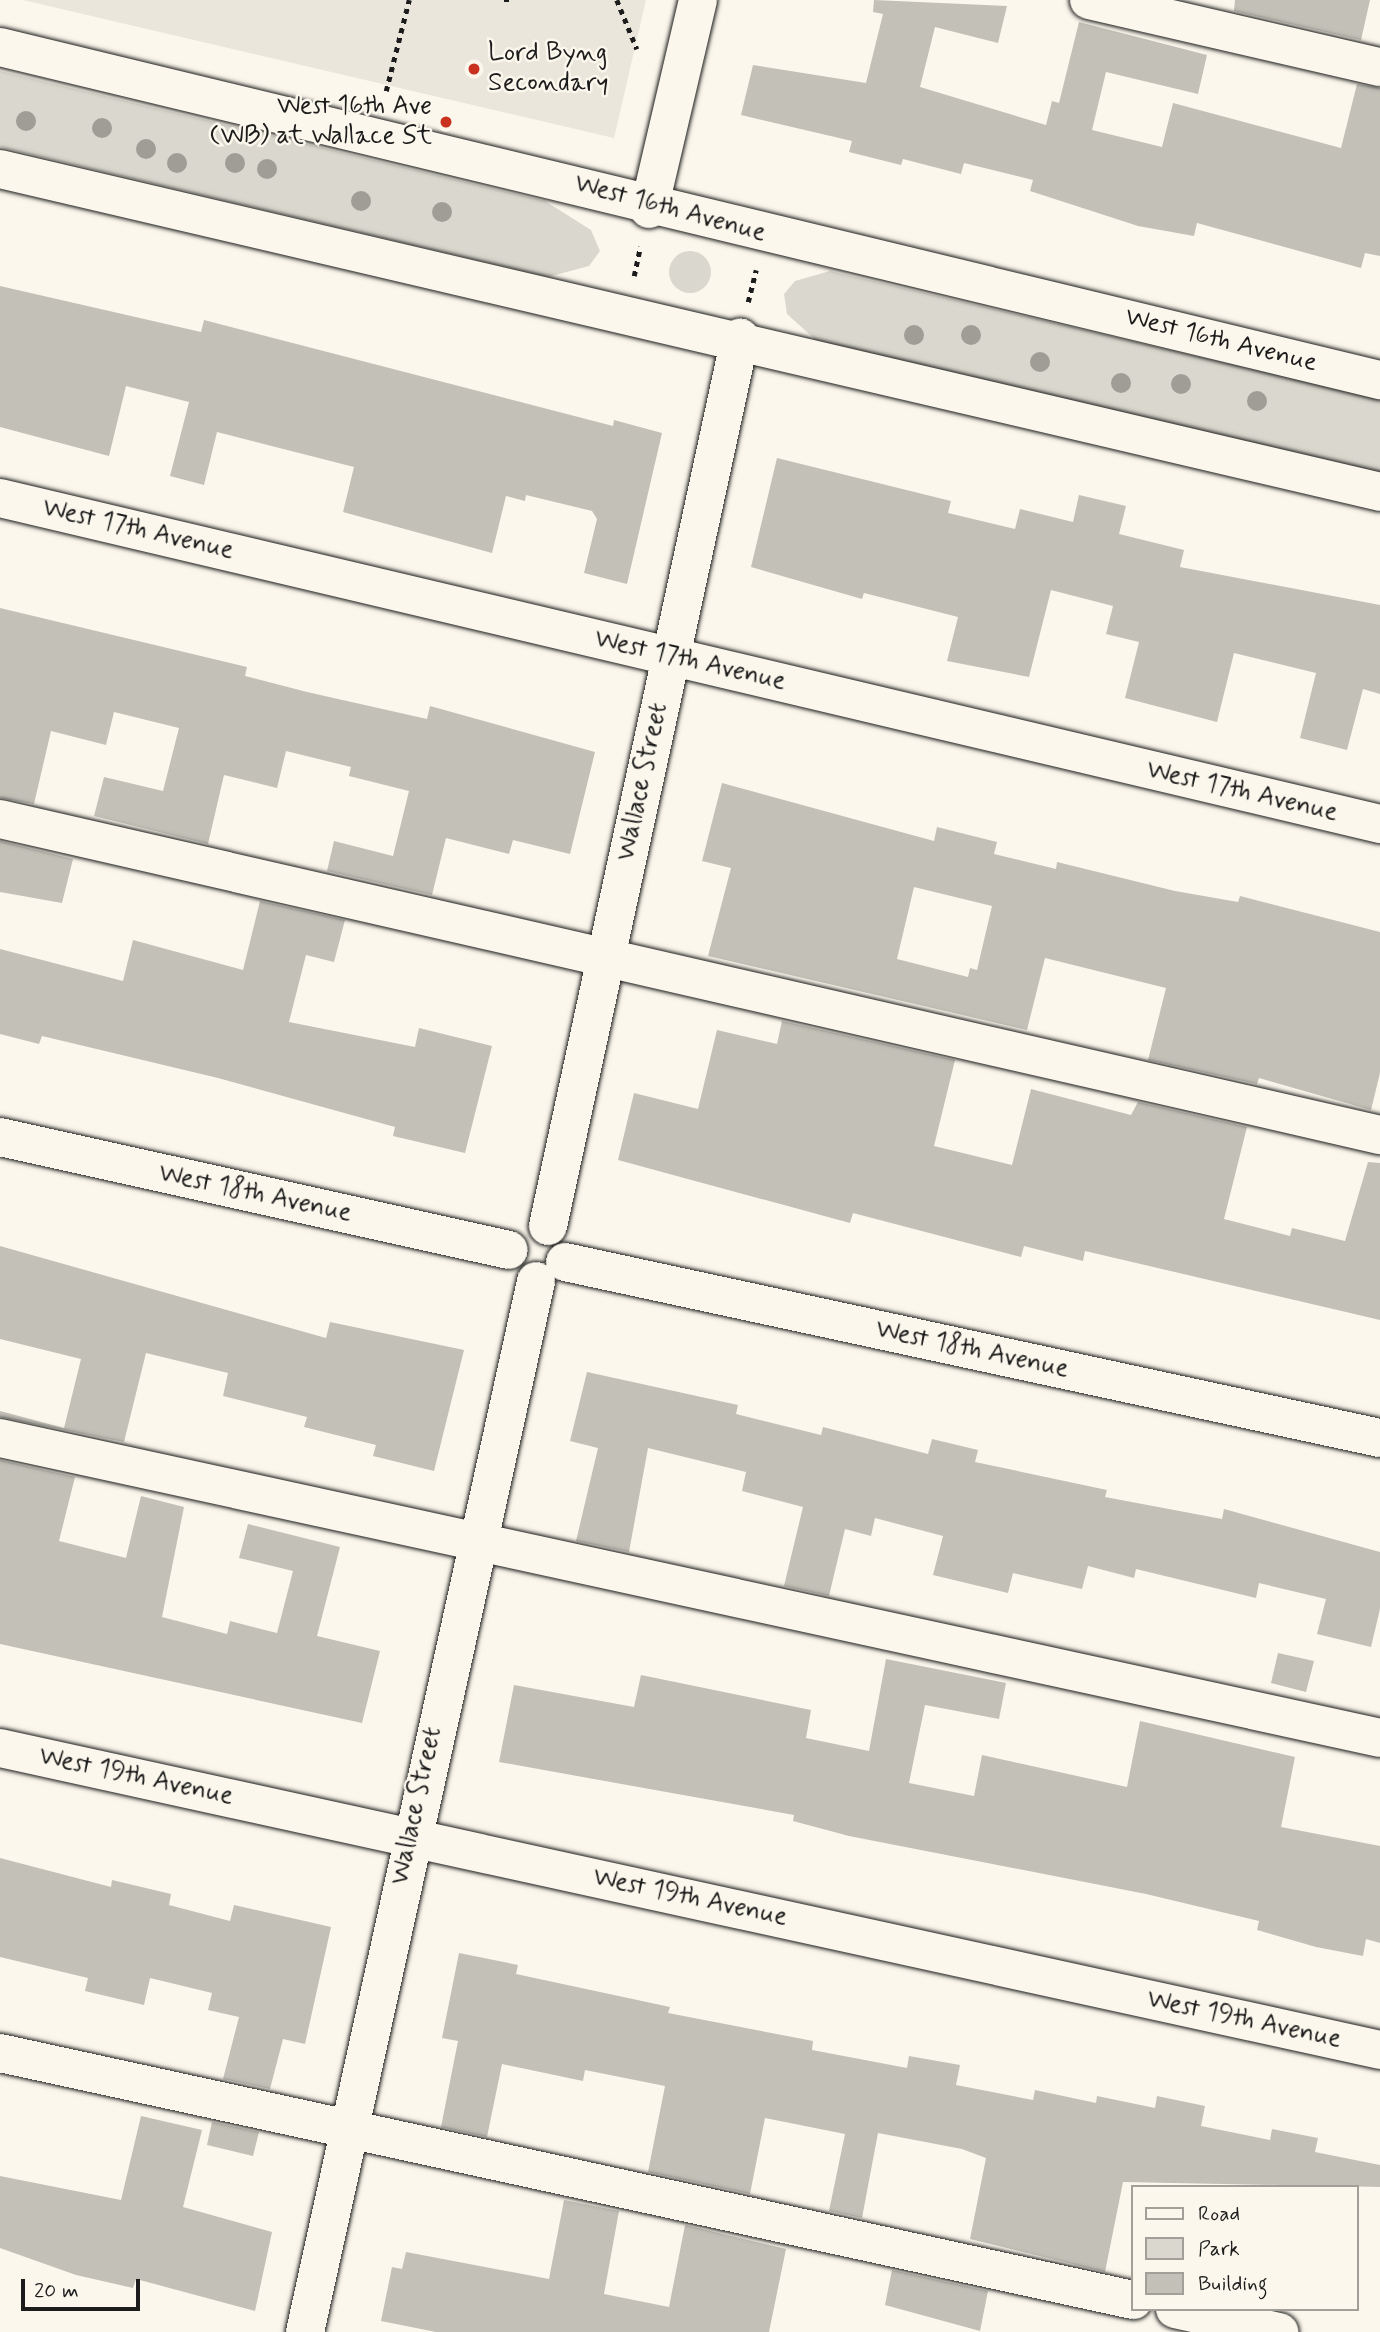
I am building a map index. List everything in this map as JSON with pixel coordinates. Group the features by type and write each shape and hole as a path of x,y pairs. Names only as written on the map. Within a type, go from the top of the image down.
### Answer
{"street":[{"path":"649,209 698,0"},
{"path":"1090,0 1380,67"},
{"name":"West 16th Avenue","path":"0,47 600,190 649,209 1380,380"},
{"path":"0,169 574,307 625,311 740,338 783,354 1380,492"},
{"name":"Wallace Street","path":"548,1226 740,338"},
{"name":"West 17th Avenue","path":"0,498 1380,824"},
{"path":"0,819 1380,1135"},
{"name":"West 18th Avenue","path":"0,1137 509,1250"},
{"path":"548,1226 565,1245 550,1272 519,1275 509,1250 523,1228 548,1226"},
{"name":"Wallace Street","path":"305,2332 475,1542 550,1272"},
{"name":"West 18th Avenue","path":"550,1272 1380,1438"},
{"path":"0,1438 1380,1738"},
{"name":"West 19th Avenue","path":"0,1748 1380,2050"},
{"path":"0,2053 1132,2300"},
{"path":"1184,2311 1279,2332"}],"path":[{"path":"386,91 410,0"},
{"path":"504,0 512,0"},
{"path":"617,0 636,49"},
{"path":"625,311 649,209"},
{"path":"740,338 764,235"}],"shaded area":[{"name":"Lord Byng Secondary","path":"23,0 646,0 614,138"}],"green space":[{"path":"0,71 545,201 591,230 600,251 589,266 548,277 0,147"},
{"path":"690,251 705,257 711,272 705,287 690,293 675,287 669,272 675,257"},
{"path":"830,271 1380,399 1380,474 818,342 787,314 784,294 795,281"}],"building":[{"path":"874,0 1007,6 998,43 935,27 920,87 1046,125 1052,101 1059,103 1079,22 1207,55 1198,94 1106,72 1092,130 1162,147 1173,103 1341,148 1357,84 1380,88 1380,256 1365,253 1361,268 1197,223 1194,236 1138,226 1030,191 1033,180 964,163 961,174 903,159 901,165 849,152 852,141 741,115 753,65 866,83 883,14 873,12"},
{"path":"1235,0 1370,0 1361,40 1234,11"},
{"path":"0,286 201,332 204,320 613,426 614,420 662,433 627,584 584,573 597,519 592,511 526,495 525,501 506,496 492,553 343,512 354,467 217,432 204,485 170,476 189,402 126,386 109,456 0,427"},
{"path":"777,458 951,501 948,513 1015,529 1020,509 1073,522 1079,495 1126,506 1119,534 1184,550 1180,567 1380,605 1380,694 1363,689 1347,750 1300,738 1316,673 1234,653 1217,722 1125,698 1139,642 1106,634 1113,606 1051,590 1029,677 947,661 958,617 864,593 862,599 751,567"},
{"path":"0,608 247,667 245,676 307,692 427,719 430,706 595,752 570,854 513,840 509,854 446,838 432,895 327,871 334,841 393,856 409,791 349,776 351,767 286,751 277,788 224,775 208,844 94,816 104,777 163,791 179,728 114,712 106,745 51,731 34,804 0,798"},
{"path":"722,783 934,841 937,827 997,842 994,854 1056,869 1057,862 1175,891 1238,902 1240,896 1380,932 1380,1073 1371,1110 1259,1078 1257,1084 1148,1060 1166,988 1045,958 1027,1030 708,956 731,868 702,861","holes":["914,887 992,906 977,970 970,968 968,977 897,959"]},
{"path":"0,841 73,859 62,903 0,892"},
{"path":"260,901 345,920 334,962 306,955 289,1022 415,1047 419,1028 492,1046 465,1153 393,1136 395,1127 218,1078 42,1036 39,1044 0,1034 0,949 123,981 133,940 243,970"},
{"path":"782,1021 955,1060 934,1146 1012,1165 1031,1089 1131,1115 1138,1102 1247,1127 1224,1219 1290,1236 1292,1228 1345,1241 1368,1162 1380,1163 1380,1320 1085,1251 1083,1261 1024,1246 1021,1257 853,1213 850,1223 618,1160 634,1093 698,1109 717,1030 777,1044"},
{"path":"0,1246 326,1338 330,1322 464,1350 434,1471 373,1456 376,1445 304,1427 307,1417 223,1396 228,1373 146,1353 124,1442 0,1417 0,1411 64,1428 81,1359 0,1339"},
{"path":"587,1372 738,1405 736,1414 821,1435 823,1427 928,1454 932,1439 978,1450 975,1462 1107,1490 1105,1497 1222,1519 1224,1509 1380,1552 1380,1609 1371,1647 1317,1634 1326,1599 1259,1583 1256,1598 1136,1569 1134,1578 1088,1566 1082,1589 1013,1573 1008,1593 933,1575 943,1536 875,1518 871,1536 845,1529 829,1596 784,1586 803,1507 742,1491 746,1472 648,1448 629,1552 576,1541 598,1448 570,1441"},
{"path":"0,1460 75,1477 59,1541 126,1558 141,1496 184,1507 162,1617 227,1634 230,1621 277,1633 293,1571 239,1558 248,1524 340,1547 317,1636 380,1651 362,1723 0,1644"},
{"path":"1278,1653 1314,1661 1306,1692 1271,1683"},
{"path":"886,1659 1006,1683 999,1719 925,1705 909,1783 974,1796 982,1755 1127,1787 1140,1721 1295,1757 1281,1827 1380,1846 1380,1943 1366,1939 1363,1956 1316,1947 1257,1930 1259,1921 1146,1894 849,1836 793,1821 794,1815 499,1762 514,1685 634,1707 641,1675 811,1710 806,1738 869,1751"},
{"path":"0,1858 111,1887 112,1880 171,1894 169,1905 230,1921 234,1905 331,1927 305,2044 283,2039 270,2089 223,2079 239,2017 208,2010 212,1993 150,1978 144,2005 85,1991 88,1978 0,1957"},
{"path":"459,1953 518,1965 516,1974 670,2007 668,2013 813,2041 812,2050 907,2068 909,2056 960,2065 956,2085 1033,2100 1035,2090 1096,2103 1097,2096 1155,2108 1157,2096 1205,2106 1201,2126 1270,2140 1272,2129 1318,2138 1315,2152 1380,2165 1380,2187 1123,2182 1105,2272 970,2239 986,2158 962,2149 878,2133 862,2218 829,2211 845,2134 765,2118 750,2194 648,2172 665,2086 585,2070 583,2081 502,2064 487,2137 441,2127 458,2041 442,2038"},
{"path":"141,2116 202,2130 183,2207 272,2232 255,2311 136,2279 133,2288 76,2275 0,2248 0,2176 121,2200"},
{"path":"212,2122 259,2132 253,2156 207,2145"},
{"path":"564,2200 619,2211 604,2294 669,2307 685,2225 786,2249 769,2332 436,2332 381,2321 392,2267 402,2269 406,2252 549,2279"},
{"path":"892,2270 988,2291 980,2331 885,2305"}],"place":[{"name":"Lord Byng Secondary","path":"474,69"},
{"name":"West 16th Ave (WB) at Wallace St","path":"446,122"}]}
